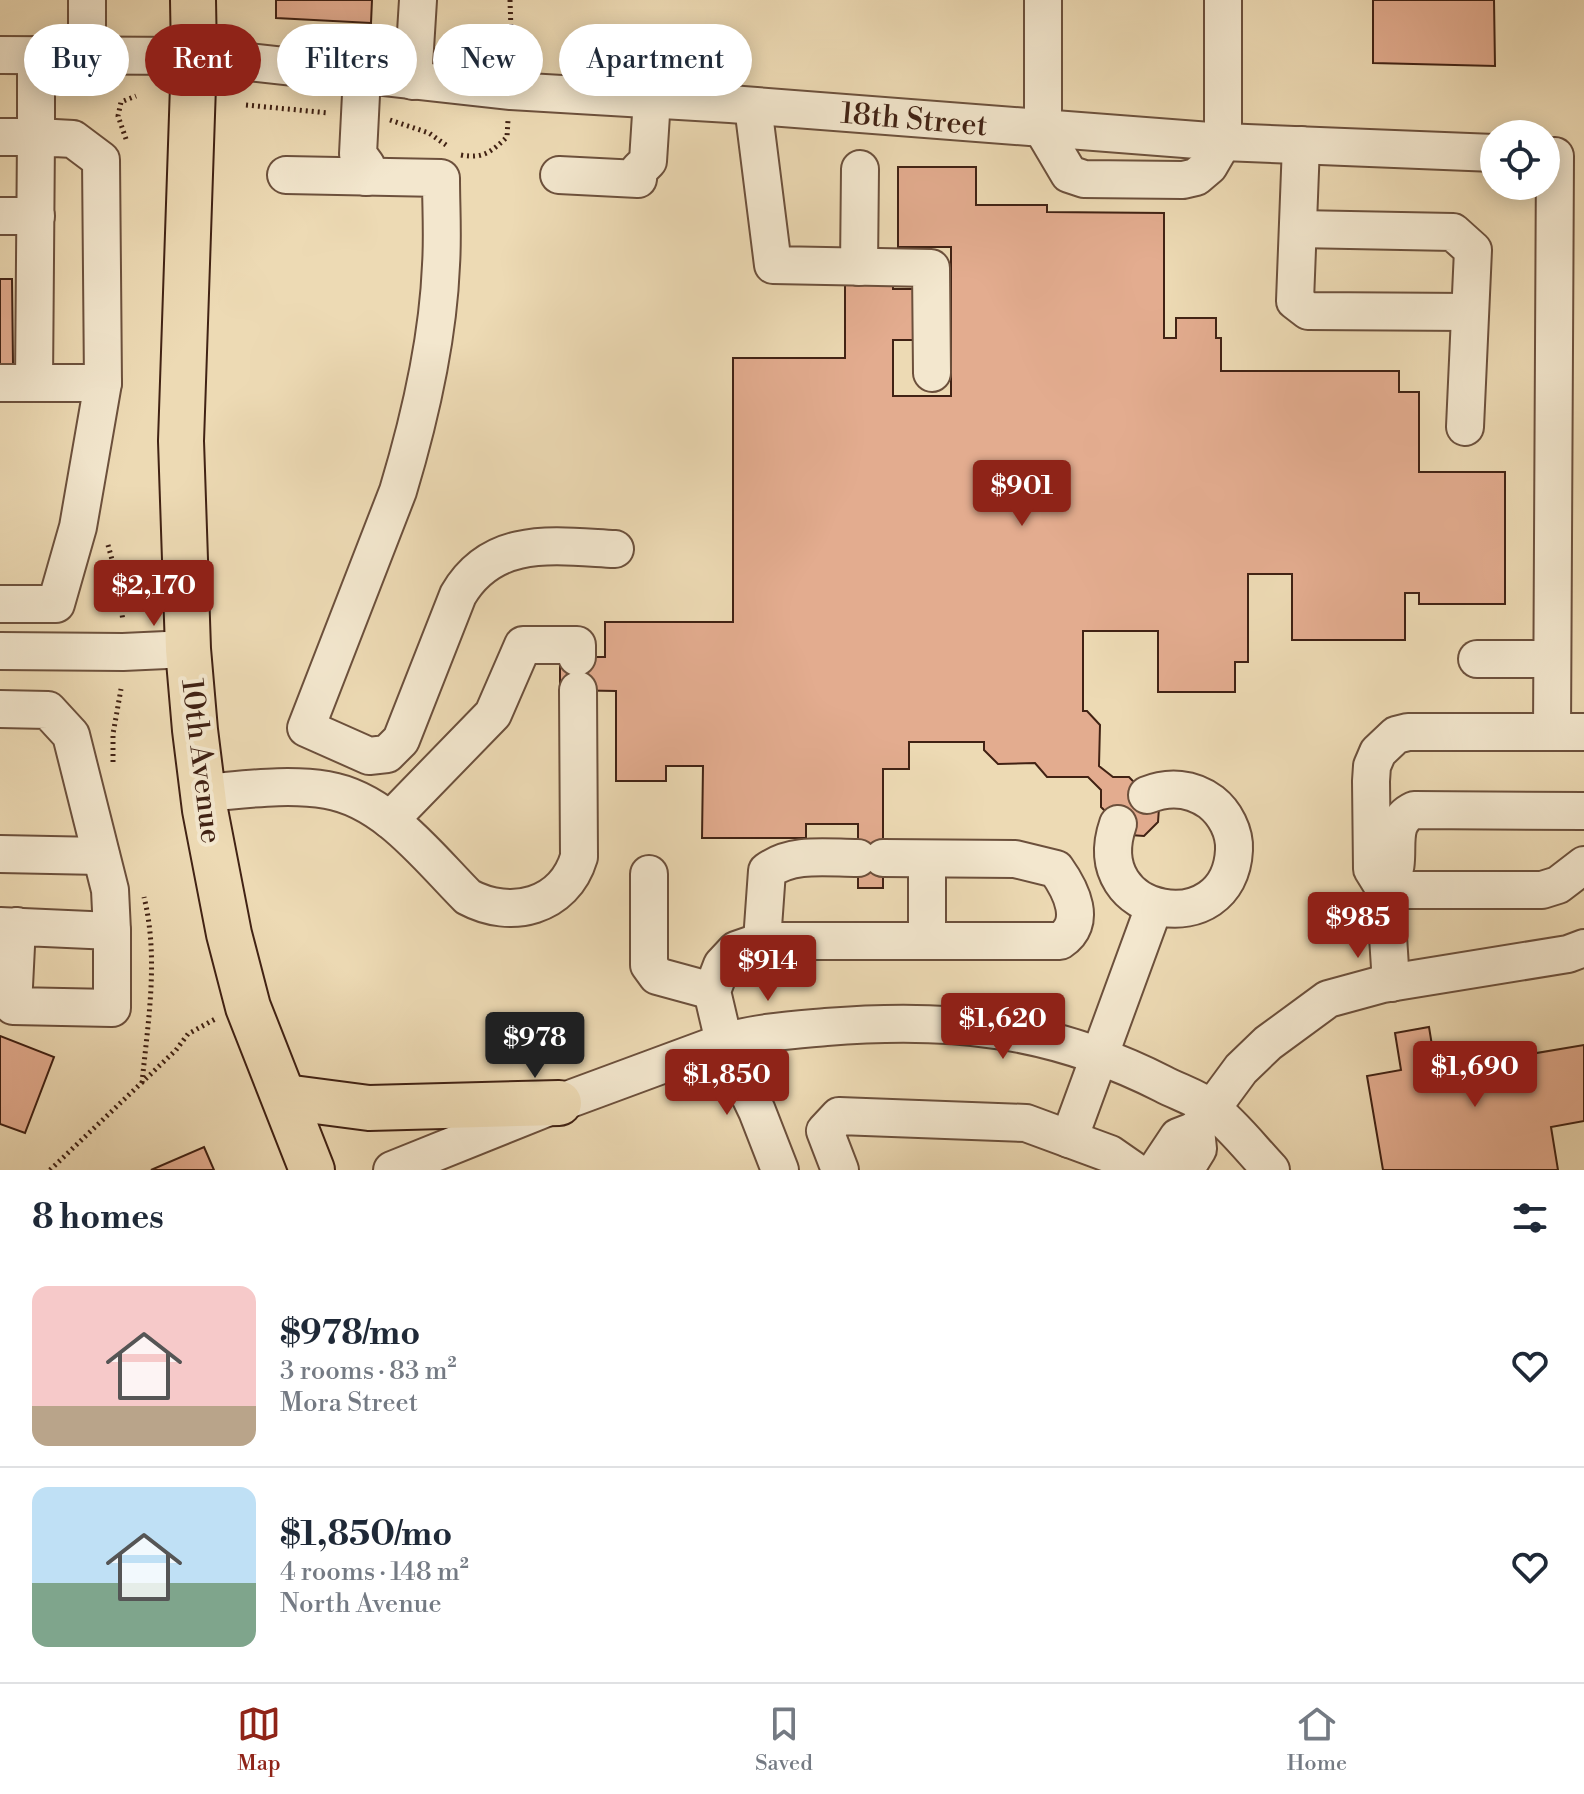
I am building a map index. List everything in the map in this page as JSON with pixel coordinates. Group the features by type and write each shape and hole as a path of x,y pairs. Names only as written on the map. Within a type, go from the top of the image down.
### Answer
{"main road":[{"name":"10th Avenue","path":"193,0 193,24"},
{"name":"10th Avenue","path":"193,96 181,441 188,649 203,793 229,934 248,1007 312,1170"},
{"path":"285,1097 369,1108 559,1103"}],"street":[{"path":"87,0 87,24"},
{"path":"408,24 418,0"},
{"path":"1043,0 1043,130"},
{"path":"1223,0 1223,142"},
{"name":"18th Street","path":"0,55 24,55"},
{"name":"18th Street","path":"417,81 1043,130 1223,142 1480,152"},
{"path":"36,96 36,216 17,383 103,383"},
{"path":"366,171 374,154 382,96"},
{"path":"559,175 638,179 639,170 648,161 641,99"},
{"path":"753,106 773,265 931,268 932,373"},
{"path":"0,137 73,139 101,160 103,383 78,527 56,604 56,651"},
{"path":"1301,145 1295,301 1308,311 1470,312"},
{"path":"1391,983 1385,890 1372,869 1372,766 1378,752 1396,735 1424,732 1568,732 1552,659 1569,430 1570,240 1562,156"},
{"path":"859,267 860,169"},
{"path":"286,175 366,171 441,178 441,267 432,346 410,451 398,491 306,728 369,756 387,754 401,740 458,595 466,581 479,569 514,550 537,545 615,549"},
{"path":"0,216 36,216"},
{"path":"1298,229 1453,232 1473,250 1465,427"},
{"path":"0,604 56,604"},
{"path":"203,793 289,787 330,790 365,803 390,820 468,897 484,905 525,908 555,896 574,872 579,857 577,645 523,645 493,714 390,820"},
{"path":"0,651 188,649"},
{"path":"1477,659 1552,659"},
{"path":"0,709 48,710 71,735 110,890 112,931 112,1008 6,1004 8,926 112,931"},
{"path":"1118,824 1113,855 1121,881 1130,892 1154,907 1181,910 1209,899 1229,875 1233,860 1234,844 1224,816 1200,795 1186,790 1170,789 1147,795"},
{"path":"1385,890 1395,874 1399,823 1405,814 1414,810 1584,811"},
{"path":"0,854 101,856"},
{"path":"762,941 767,871 781,861 797,858 1015,859 1056,869 1071,890 1075,911 1070,935 1060,941 762,941 736,950 722,965 712,991 725,1042 780,1170"},
{"path":"927,859 927,941"},
{"path":"1385,890 1542,890 1558,885 1584,865"},
{"path":"649,874 649,965 657,976 712,991"},
{"path":"1069,1139 1154,907"},
{"path":"1156,1170 1178,1137 1204,1119 1241,1069 1268,1043 1328,999 1391,983 1568,954 1584,948"},
{"path":"392,1170 559,1103 725,1042 792,1030 872,1023 924,1023 1039,1037 1151,1078 1271,1170"},
{"path":"840,1170 825,1131 839,1116 1026,1123 1110,1154 1133,1170"},
{"path":"1185,1170 1198,1149 1204,1119"}],"path":[{"path":"510,0 511,24"},
{"path":"50,1170 176,1050 188,1034 205,1023 248,1007"}],"building":[{"path":"276,0 372,0 371,23 276,18"},
{"path":"1373,0 1494,0 1495,66 1373,63"},
{"path":"898,167 976,167 976,205 1047,205 1047,212 1164,213 1164,338 1176,338 1176,318 1216,318 1216,338 1221,338 1221,371 1399,371 1399,392 1419,392 1419,472 1505,472 1505,604 1419,604 1419,593 1405,593 1405,640 1292,640 1292,574 1248,574 1248,662 1235,662 1235,692 1158,692 1158,631 1083,631 1083,711 1087,711 1100,725 1099,766 1113,777 1129,777 1159,808 1158,822 1144,836 1130,835 1101,807 1101,790 1088,777 1047,777 1035,763 998,764 984,750 984,742 909,742 909,769 883,769 883,888 858,888 858,824 806,824 806,838 702,838 703,766 666,766 666,781 616,781 616,691 560,690 560,657 605,657 605,622 733,622 733,358 845,358 845,278 893,278 893,289 913,289 913,340 893,340 893,396 951,396 951,247 898,247"},
{"path":"0,279 12,279 13,364 0,364"},
{"path":"1429,1027 1436,1070 1584,1045 1584,1121 1551,1127 1558,1170 1383,1170 1367,1076 1401,1070 1395,1033"},
{"path":"0,1036 54,1057 25,1133 0,1124"},
{"path":"204,1147 214,1170 151,1170"}]}
